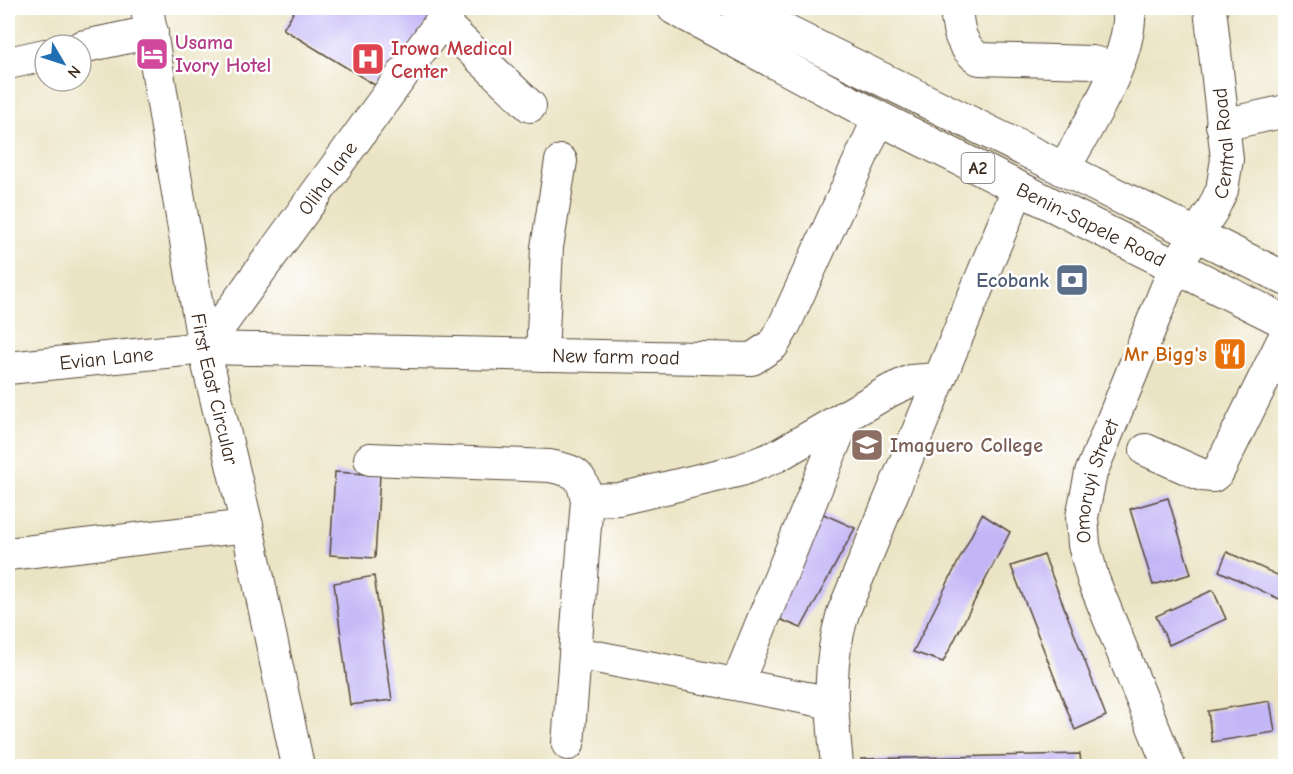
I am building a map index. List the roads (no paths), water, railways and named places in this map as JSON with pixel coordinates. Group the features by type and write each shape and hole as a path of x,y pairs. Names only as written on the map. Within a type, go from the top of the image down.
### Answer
{"highway":[{"name":"Benin-Sapele Road","path":"674,8 879,118 1286,322"},
{"name":"Benin-Sapele Road","path":"738,8 1286,279"}],"street":[{"path":"956,8 960,39 969,52 979,59 1092,62 1115,67"},
{"path":"1063,170 1107,90 1128,33 1129,8"},
{"name":"Central Road","path":"1194,235 1212,211 1222,190 1227,159 1210,8"},
{"path":"446,14 530,106"},
{"name":"Oliha lane","path":"204,348 446,14"},
{"path":"93,42 149,20"},
{"name":"First East Circular","path":"149,20 204,348 247,526 298,766"},
{"path":"8,63 33,58"},
{"path":"1222,125 1286,111"},
{"name":"New farm road","path":"204,348 752,359 773,345 784,326 879,118"},
{"path":"542,355 547,247 561,161"},
{"path":"837,766 830,683 833,647 843,613 1018,189"},
{"name":"Omoruyi Street","path":"1169,766 1092,579 1084,545 1082,517 1091,473 1175,267 1194,235"},
{"path":"1146,450 1202,475 1213,476 1218,472 1286,334"},
{"name":"Evian Lane","path":"8,368 204,348"},
{"path":"587,500 619,499 741,470 777,456 911,381 938,379"},
{"path":"737,684 844,417"},
{"path":"370,459 550,466 572,470 582,479 587,500 568,744"},
{"path":"8,554 247,526"},
{"path":"576,653 832,703"}],"place":[{"name":"Usama Ivory Hotel","path":"152,54"},
{"name":"Irowa Medical Center","path":"368,59"},
{"name":"Ecobank","path":"1072,280"},
{"name":"Mr Bigg's","path":"1230,354"},
{"name":"Imaguero College","path":"867,445"}]}
